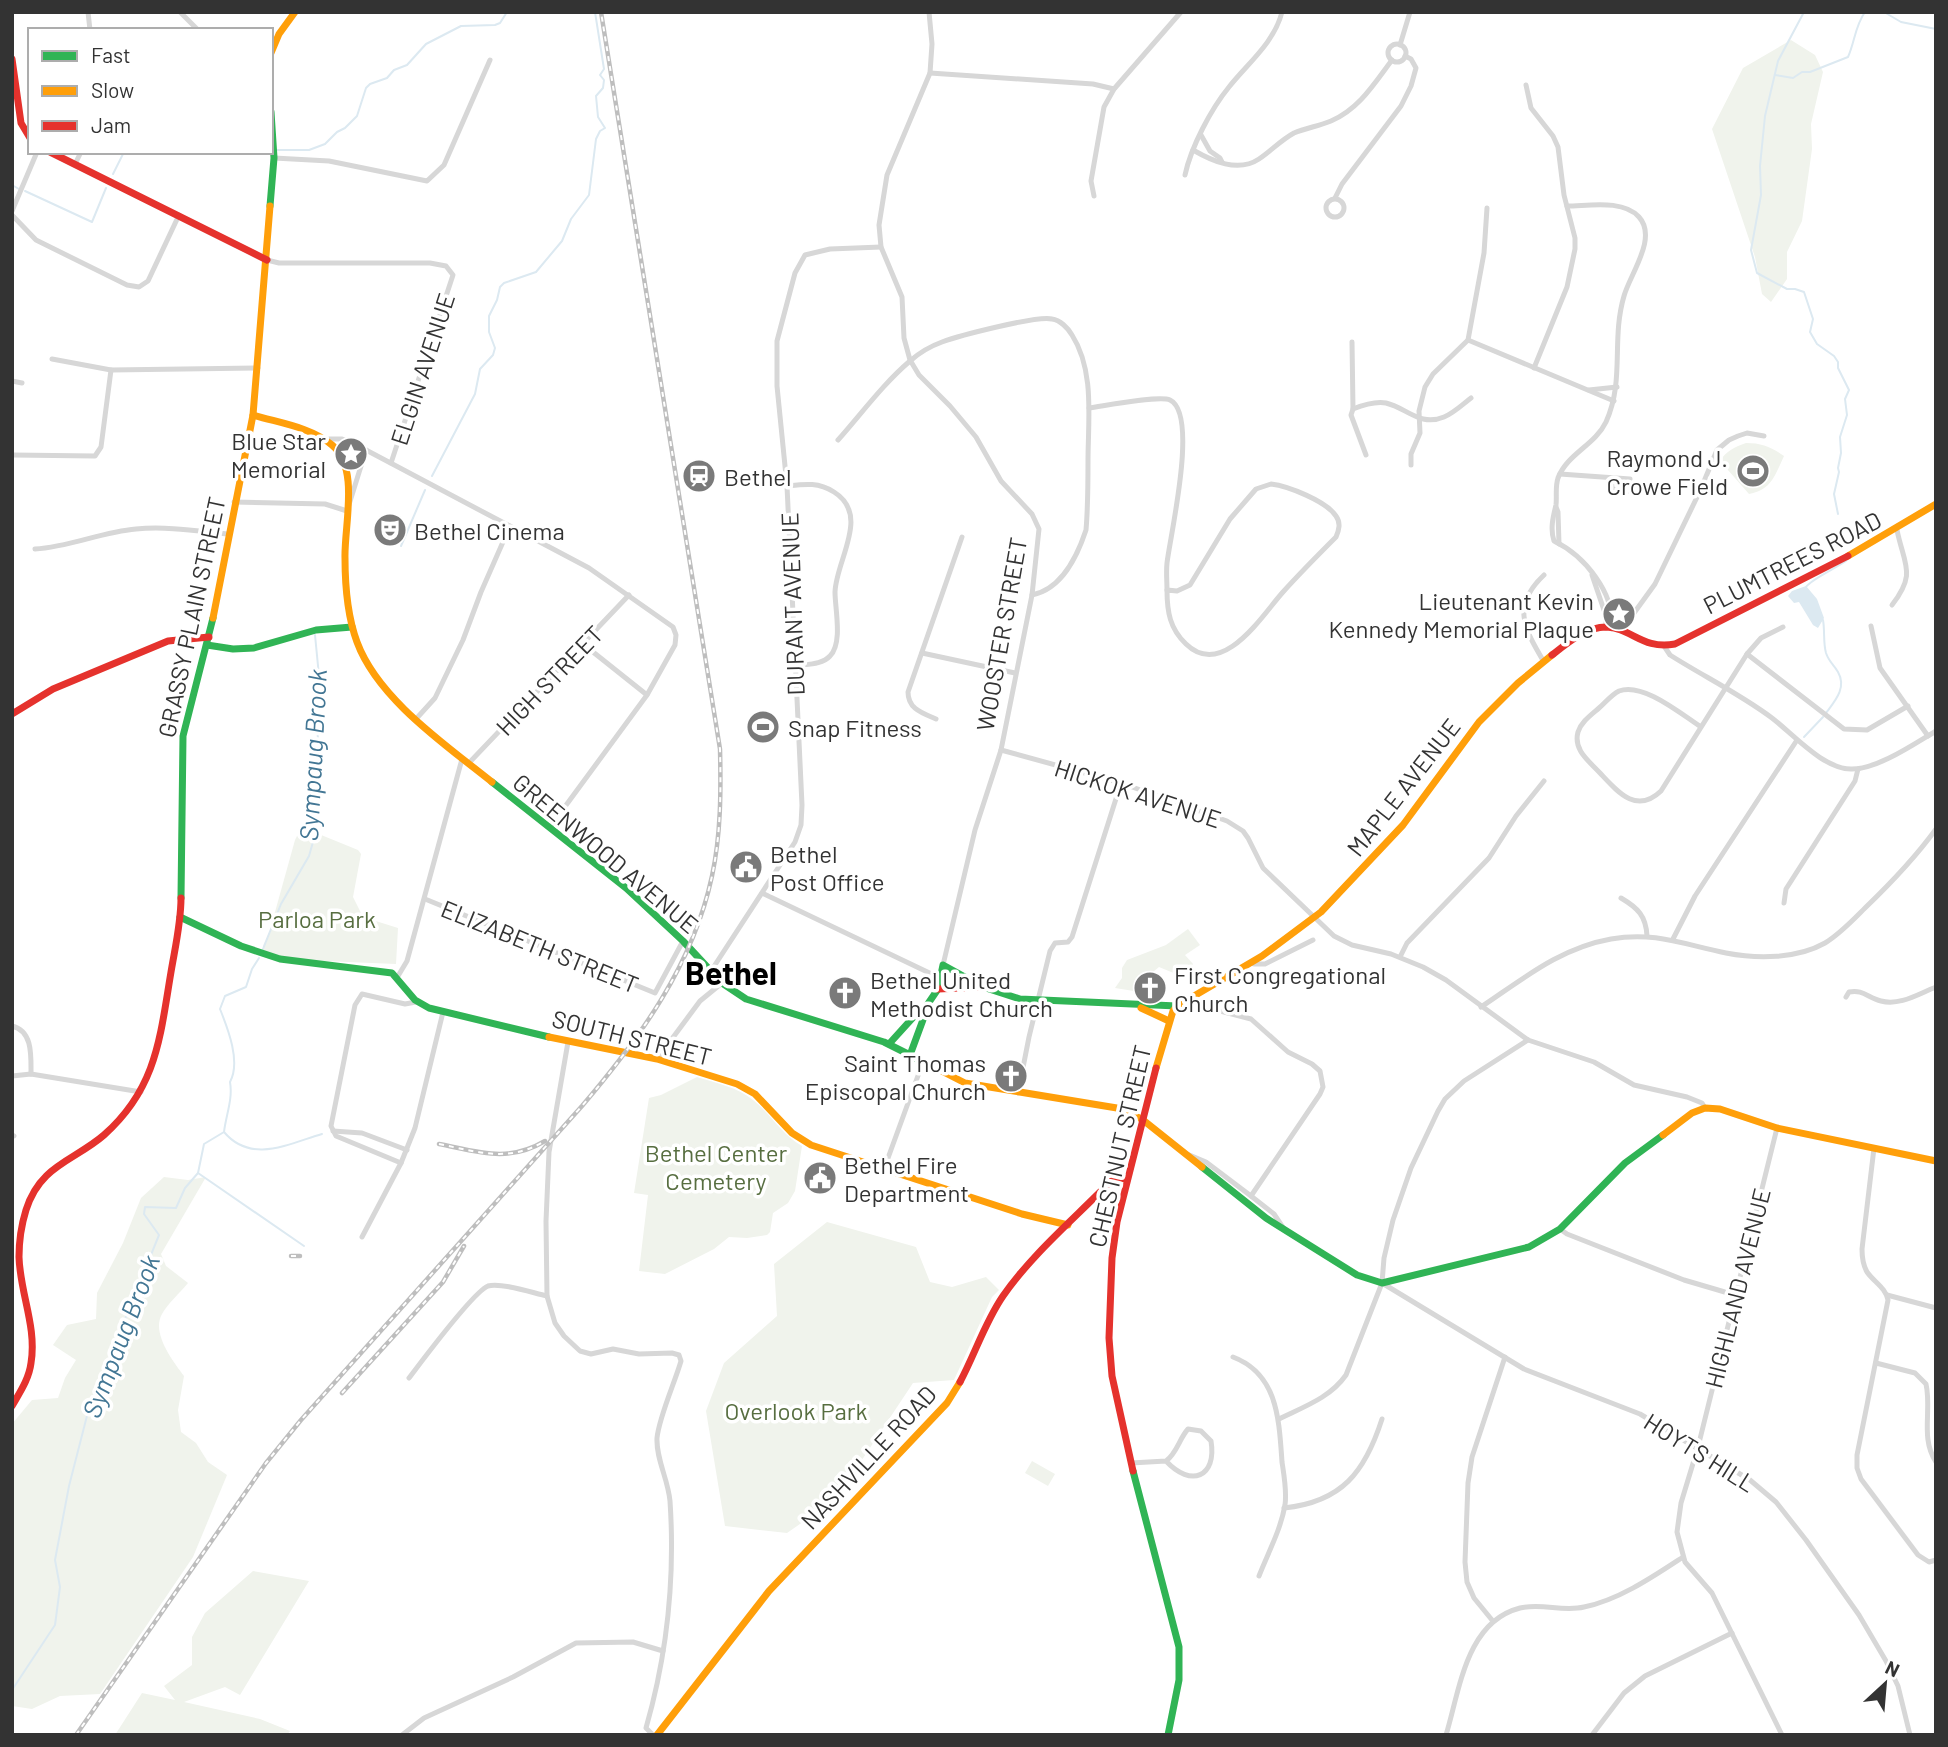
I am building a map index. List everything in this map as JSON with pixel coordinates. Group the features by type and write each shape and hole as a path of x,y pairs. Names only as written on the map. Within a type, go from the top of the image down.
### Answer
{"main road":[{"path":"273,49 279,34 295,12"},
{"path":"12,59 21,123 28,135"},
{"name":"GRASSY PLAIN STREET","path":"12,1406 26,1381 33,1345 16,1258 26,1210 45,1177 60,1163 103,1136 118,1123 141,1092 155,1061 160,1039 180,917 183,736 208,641 253,415 267,260 273,139"},
{"path":"54,154 267,260"},
{"path":"253,415 325,439"},
{"name":"GREENWOOD AVENUE","path":"325,439 340,453 344,463 348,489 346,570 352,627 364,656 374,670 416,719 626,888 683,941 722,983 746,999 764,1006 889,1044 965,1083 1111,1106 1143,1120 1243,1201 1284,1229 1357,1275 1382,1283"},
{"name":"PLUMTREES ROAD","path":"1664,646 1686,639 1897,530 1936,504"},
{"path":"12,714 53,689 168,641 208,641 233,649 254,648 316,630 352,627"},
{"path":"1609,628 1649,645 1664,646"},
{"name":"MAPLE AVENUE","path":"1177,1006 1254,964 1315,918 1389,842 1423,801 1479,722 1544,662 1583,634 1609,628"},
{"path":"180,917 241,946 280,959 385,971 398,976 416,1003"},
{"path":"943,965 983,987 1020,999 1177,1006"},
{"name":"WOOSTER STREET","path":"938,989 943,965"},
{"path":"889,1044 918,1012 923,1011 938,989 983,987"},
{"name":"SOUTH STREET","path":"416,1003 568,1042 657,1059 737,1084 755,1094 792,1133 811,1145 1022,1214 1068,1225"},
{"path":"1134,1005 1169,1021"},
{"name":"CHESTNUT STREET","path":"1168,1735 1181,1663 1179,1647 1131,1463 1112,1376 1109,1338 1113,1248 1127,1179 1169,1021 1177,1006"},
{"path":"910,1055 924,1017 923,1011"},
{"path":"1382,1283 1529,1247 1560,1229 1625,1163 1692,1113 1705,1108 1720,1109 1777,1128 1936,1161"},
{"name":"NASHVILLE ROAD","path":"655,1735 769,1591 947,1403 1001,1298 1017,1277 1113,1180 1127,1179"}],"street":[{"path":"180,12 196,28"},
{"name":"WOOSTER STREET","path":"929,12 932,44 930,73 887,175 879,225 881,247 902,297 904,338 910,360 919,375 976,437 1002,481 1037,522 1039,539 1032,595 1001,750 975,830 943,965"},
{"path":"1094,196 1091,181 1104,107 1114,89 1181,12"},
{"path":"1185,175 1193,150 1226,90 1277,30 1282,12"},
{"path":"1400,45 1410,12"},
{"path":"1400,45 1405,56"},
{"path":"1392,61 1388,50 1392,46 1400,45"},
{"path":"1392,61 1400,61 1405,56"},
{"path":"1335,198 1337,190 1405,100 1416,68 1411,59 1405,56"},
{"path":"274,152 427,181 444,165 491,61"},
{"path":"1193,150 1216,163 1252,163 1294,133 1338,117 1360,101 1392,61"},
{"path":"930,73 1093,84 1114,89"},
{"path":"1526,85 1531,108 1553,136 1558,147 1575,238 1573,267 1567,287 1534,369"},
{"path":"1201,134 1210,152 1222,162"},
{"path":"36,154 12,213 29,235 127,285 139,287 148,281 179,215"},
{"path":"75,164 80,154"},
{"path":"1567,206 1624,207 1638,216 1643,223 1644,245 1624,295 1620,313 1616,354 1618,387 1614,401 1599,434 1568,462 1560,474 1553,512 1552,537 1584,564 1602,588 1612,616 1609,628"},
{"path":"1411,465 1411,454 1420,433 1418,419 1425,387 1433,374 1468,340 1484,253 1488,208"},
{"name":"DURANT AVENUE","path":"762,893 795,842 801,825 802,805 787,486 777,386 777,341 795,273 805,255 830,249 881,247"},
{"name":"ELGIN AVENUE","path":"267,260 294,264 430,263 446,265 453,275 391,463"},
{"path":"838,440 869,401 910,360 942,342 1030,321 1052,318 1063,323 1079,349 1086,374 1089,408 1086,530 1081,545 1060,580 1046,592 1032,595"},
{"path":"1468,340 1614,401"},
{"path":"1352,342 1351,415 1366,456"},
{"path":"52,359 111,370 258,368"},
{"path":"12,455 95,456 101,447 111,370"},
{"path":"12,381 22,383"},
{"path":"1586,390 1618,387"},
{"path":"1353,409 1374,403 1386,403 1418,419 1426,420 1442,418 1471,398"},
{"path":"1089,408 1158,399 1170,400 1177,407 1183,443 1167,564 1167,590 1167,614 1178,636 1190,648 1203,653 1233,647 1260,622 1279,596 1336,537 1339,528 1337,517 1327,508 1283,485 1270,484 1256,489 1230,519 1190,585 1177,591 1167,590"},
{"path":"1621,631 1655,583 1717,450 1729,439 1747,433 1763,436"},
{"path":"325,439 342,439 366,450 589,568 673,627 676,645 647,695 550,827"},
{"path":"234,502 325,504 347,511 366,450"},
{"path":"1560,474 1612,478"},
{"path":"787,486 810,483 825,487 847,505 852,521 837,576 835,593 838,619 834,651 829,658 819,663 794,666"},
{"path":"416,719 435,698 463,640 510,526"},
{"path":"35,549 58,548 136,528 169,528 228,534"},
{"path":"1892,606 1907,579 1907,567 1897,530"},
{"path":"936,719 920,712 908,701 908,692 962,537"},
{"path":"1544,575 1534,584 1523,610 1528,633 1544,662"},
{"name":"HIGH STREET","path":"465,761 629,595"},
{"path":"1871,626 1880,668 1928,736"},
{"path":"1701,727 1646,693 1626,689 1616,693 1583,723 1577,742 1581,753 1619,793 1629,799 1652,799 1661,792 1747,654 1762,638 1783,627"},
{"path":"583,644 647,695"},
{"path":"1664,646 1670,655 1771,717 1797,740 1835,766 1848,769 1867,767 1936,731"},
{"path":"922,653 1015,673"},
{"path":"1747,654 1844,729 1867,730 1908,706"},
{"path":"1673,939 1695,896 1797,740"},
{"name":"HICKOK AVENUE","path":"1001,750 1121,783 1194,808 1236,826 1248,838 1263,868 1334,936 1345,942 1400,957 1446,980 1528,1040 1594,1062 1634,1084 1687,1097 1702,1103 1705,1108"},
{"path":"398,976 407,961 465,761"},
{"path":"1784,903 1787,889 1855,782 1858,769"},
{"path":"1400,957 1412,938 1489,858 1516,816 1544,781"},
{"path":"1018,1093 1052,946 1059,941 1068,942 1072,937 1121,783"},
{"path":"1480,1007 1565,952 1613,938 1647,936 1673,939 1725,953 1759,957 1778,956 1824,943 1894,881 1936,829"},
{"path":"711,971 762,893 940,978"},
{"path":"1621,898 1640,910 1647,936"},
{"name":"ELIZABETH STREET","path":"425,899 655,993 683,941"},
{"path":"1254,964 1265,964 1313,940"},
{"path":"657,1059 699,1001 722,983"},
{"path":"1846,997 1849,992 1858,990 1881,1001 1898,1001 1936,987"},
{"path":"401,1163 336,1136 331,1126 355,1005 362,994 405,1004 416,1003"},
{"path":"1185,1002 1251,1019 1288,1052 1320,1071 1323,1087 1321,1094 1251,1196"},
{"path":"362,1237 401,1163 415,1128 443,1012"},
{"path":"12,1026 17,1026 25,1033 31,1050 31,1074"},
{"path":"1279,1419 1339,1386 1354,1358 1382,1283 1384,1258 1393,1220 1411,1168 1446,1099 1464,1081 1528,1040"},
{"path":"568,1042 549,1152 547,1296 555,1323 580,1351 592,1354 613,1349 639,1354 672,1353 678,1356 681,1362 657,1436 658,1452 670,1498 668,1619 657,1691 646,1728 655,1735"},
{"path":"884,1169 923,1062"},
{"path":"12,1076 31,1074 141,1092"},
{"name":"HIGHLAND AVENUE","path":"1683,1557 1677,1532 1681,1503 1698,1447 1777,1128"},
{"path":"333,1130 362,1133 407,1150"},
{"path":"1874,1148 1861,1249 1863,1263 1868,1273 1887,1294 1936,1308"},
{"path":"1183,1152 1206,1162 1251,1196 1279,1219 1284,1229"},
{"path":"1560,1229 1684,1280 1735,1295"},
{"name":"HOYTS HILL","path":"1382,1283 1544,1378 1640,1414 1750,1480 1776,1502 1859,1615 1886,1661 1898,1686 1910,1735"},
{"path":"409,1378 468,1304 486,1287 496,1285 547,1296"},
{"path":"1887,1294 1857,1455 1857,1468 1861,1479 1918,1555 1929,1562 1936,1560"},
{"path":"1233,1357 1248,1363 1259,1373 1269,1388 1279,1419 1284,1508 1259,1576"},
{"path":"1492,1620 1474,1598 1467,1582 1465,1562 1468,1483 1472,1457 1505,1357"},
{"path":"1876,1363 1915,1373 1926,1384 1927,1437 1936,1462"},
{"path":"1284,1508 1304,1506 1324,1499 1343,1487 1359,1470 1373,1446 1381,1419"},
{"path":"1131,1463 1167,1461 1188,1429 1201,1431 1212,1441 1212,1457 1207,1469 1198,1476 1186,1476 1174,1470 1167,1461"},
{"path":"1446,1735 1469,1658 1478,1637 1492,1620 1520,1608 1543,1605 1581,1608 1598,1604 1651,1578 1683,1557 1712,1593 1783,1735"},
{"path":"1592,1735 1624,1693 1645,1676 1732,1633"},
{"path":"401,1735 424,1718 513,1677 576,1643 633,1642 663,1651"},
{"path":"1597,1727 1603,1735"}],"green space":[{"path":"1791,40 1815,55 1823,72 1811,124 1812,149 1802,221 1787,252 1787,279 1771,302 1762,294 1755,257 1712,129 1743,68"},
{"name":"Raymond J. Crowe Field","path":"1746,443 1766,446 1784,456 1768,485 1749,494 1720,461 1731,450"},
{"name":"Parloa Park","path":"304,828 358,850 361,854 353,897 363,917 398,928 396,964 299,960 264,952 263,946 295,840"},
{"path":"1188,929 1200,945 1185,955 1193,964 1188,974 1180,977 1159,967 1148,976 1140,992 1115,988 1122,978 1122,968 1127,960 1166,945"},
{"name":"Bethel Center Cemetery","path":"697,1077 747,1096 802,1146 795,1191 788,1203 773,1213 770,1232 767,1235 729,1237 714,1249 665,1274 639,1271 648,1195 634,1193 649,1098"},
{"path":"164,1177 188,1180 206,1177 161,1254 166,1266 188,1283 162,1314 159,1330 174,1363 184,1376 178,1410 181,1432 196,1443 208,1462 227,1475 193,1557 100,1694 60,1696 32,1709 12,1706 12,1424 32,1400 58,1398 65,1378 76,1360 53,1345 67,1325 96,1319 97,1293 123,1243 141,1198"},
{"name":"Overlook Park","path":"827,1222 916,1247 930,1282 952,1287 986,1277 999,1290 992,1297 954,1380 913,1383 836,1499 787,1533 725,1526 706,1411 724,1363 777,1316 774,1264"},
{"path":"1032,1461 1055,1474 1048,1486 1025,1473"},
{"path":"253,1571 309,1581 240,1695 225,1687 184,1702 260,1719 290,1731 287,1735 115,1735 142,1693 175,1700 164,1686 192,1665 192,1637 205,1613"}],"shaded area":[{"path":"1806,586 1817,599 1824,618 1818,628 1813,625 1799,602 1794,603 1788,596 1792,591"}],"waterway":[{"path":"276,150 309,150 325,144 357,116 366,88 370,84 387,78 394,70 407,65 426,44 461,26 495,25 500,23 507,12"},
{"name":"Sympaug Brook","path":"432,476 475,394 480,369 493,355 495,348 489,332 489,316 500,287 504,283 536,272 562,241 571,219 589,195 596,139 605,128 598,117 596,96 603,88 604,80 600,75 604,69 595,12"},
{"path":"1804,12 1778,61 1765,116 1760,166 1761,195 1751,250 1757,273 1787,289 1804,292 1813,319 1810,332 1817,344 1834,356 1849,390 1845,399 1847,415 1840,437 1841,453 1834,494 1838,514"},
{"path":"1775,75 1793,78 1802,72 1810,72 1848,57 1865,12"},
{"path":"1884,12 1901,22 1936,29"},
{"path":"113,174 123,154"},
{"path":"12,185 19,189"},
{"path":"25,191 92,222 106,188"},
{"name":"Sympaug Brook","path":"401,546 425,490"},
{"path":"1806,587 1847,560"},
{"path":"1823,620 1826,653 1838,672 1841,683 1839,694 1826,713"},
{"name":"Sympaug Brook","path":"263,949 281,904 309,856 313,842 318,741 316,695 319,676 315,635"},
{"path":"1804,737 1823,717"},
{"name":"Sympaug Brook","path":"12,1690 55,1625 60,1587 55,1560 69,1486 89,1408 159,1235 144,1214 145,1207 176,1208 185,1188 198,1173 204,1144 224,1132 234,1055 220,1009 225,996 246,987 259,958"},
{"path":"224,1132 235,1142 258,1149 283,1146 322,1134"},
{"path":"198,1173 304,1246"}],"railway":[{"path":"76,1735 266,1463 301,1420 582,1106 624,1054 644,1027 678,970 703,909 712,876 719,828 720,749 601,12"},
{"path":"439,1144 506,1154 531,1148 545,1141"},
{"path":"342,1393 443,1282 464,1246"},
{"path":"291,1256 300,1256"}],"traffic: fast":[{"path":"270,206 273,143"},
{"path":"181,898 183,736 213,618"},
{"path":"207,645 233,649 254,648 316,630 352,627"},
{"path":"492,782 626,888 683,941 722,983 746,999 884,1042 930,1065"},
{"path":"180,917 241,946 280,959 392,973 415,1000 429,1008 549,1037"},
{"path":"889,1044 918,1012 923,1011 938,989 943,965 983,987 1020,999 1177,1006"},
{"path":"910,1055 924,1017 923,1011"},
{"path":"1202,1167 1266,1218 1357,1275 1382,1283 1529,1247 1560,1229 1625,1163 1663,1135"},
{"path":"1133,1471 1179,1647 1179,1680 1168,1735"}],"traffic: slow":[{"path":"273,48 279,34 295,12"},
{"path":"213,618 253,415 270,206"},
{"path":"253,415 314,434 332,445 341,455 346,468 349,498 346,590 357,642 380,683 397,702 415,720 492,782"},
{"path":"1848,556 1936,504"},
{"path":"1156,1068 1173,1011 1177,1006 1262,956 1321,912 1403,825 1479,722 1518,683 1552,655"},
{"path":"1141,1008 1169,1021"},
{"path":"549,1037 657,1059 737,1084 755,1094 792,1133 811,1145 1022,1214 1068,1225"},
{"path":"930,1065 965,1083 1123,1109 1143,1120 1202,1167"},
{"path":"1663,1135 1692,1113 1705,1108 1720,1109 1777,1128 1936,1161"},
{"path":"657,1735 769,1591 947,1403 960,1382"}],"traffic: jam":[{"path":"12,59 21,123 28,135"},
{"path":"54,154 267,260"},
{"path":"1552,655 1584,633 1606,627 1654,644 1675,644 1848,556"},
{"path":"12,714 53,689 168,641 209,637"},
{"path":"12,1406 28,1374 32,1350 19,1257 26,1210 32,1195 49,1173 104,1135 122,1117 146,1080 159,1040 179,926 181,898"},
{"path":"938,989 983,987"},
{"path":"1133,1471 1112,1376 1109,1338 1112,1258 1117,1222 1156,1068"},
{"path":"960,1382 991,1316 1015,1280 1110,1182 1117,1178 1127,1179"}],"place":[{"name":"Blue Star Memorial","path":"351,454"},
{"name":"Raymond J. Crowe Field","path":"1753,471"},
{"name":"Bethel","path":"699,476"},
{"name":"Bethel Cinema","path":"390,530"},
{"name":"Lieutenant Kevin Kennedy Memorial Plaque","path":"1619,614"},
{"name":"Snap Fitness","path":"763,727"},
{"name":"Bethel Post Office","path":"746,867"},
{"name":"First Congregational Church","path":"1150,988"},
{"name":"Bethel United Methodist Church","path":"845,993"},
{"name":"Saint Thomas Episcopal Church","path":"1011,1076"},
{"name":"Bethel Fire Department","path":"820,1178"}],"district":[{"name":"Bethel","path":"731,972"}]}
